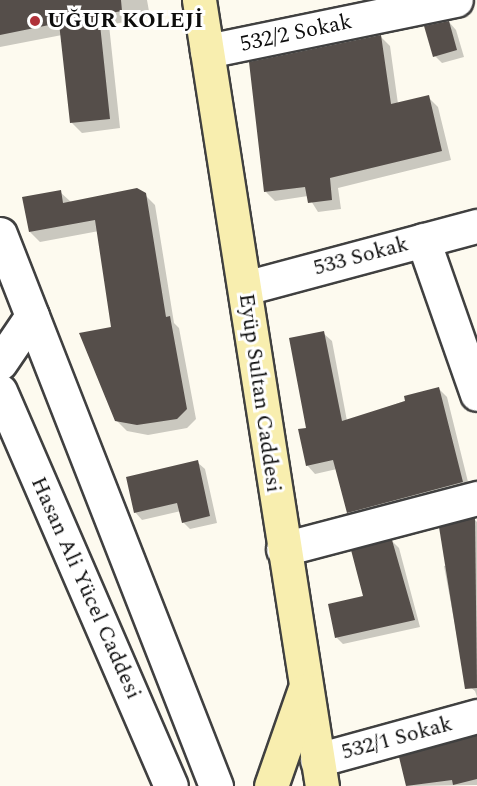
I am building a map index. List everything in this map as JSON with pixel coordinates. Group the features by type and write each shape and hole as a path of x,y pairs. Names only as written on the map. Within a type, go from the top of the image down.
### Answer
{"main road":[{"name":"Eyüp Sultan Caddesi","path":"199,0 319,773"},
{"path":"271,786 306,687"}],"street":[{"name":"532/2 Sokak","path":"207,51 456,0"},
{"name":"533 Sokak","path":"245,288 477,226"},
{"path":"0,234 216,786"},
{"path":"423,240 477,394"},
{"path":"0,322 32,316"},
{"path":"0,363 32,316"},
{"name":"Hasan Ali Yücel Caddesi","path":"0,390 171,786"},
{"path":"283,549 477,498"},
{"name":"532/1 Sokak","path":"319,773 477,716"}],"building":[{"path":"0,0 121,0 122,11 99,15 110,119 70,123 59,23 0,35"},
{"path":"449,21 457,50 433,57 424,26"},
{"path":"381,35 391,104 429,95 442,151 330,178 332,200 308,203 305,187 264,192 249,62"},
{"path":"137,188 146,193 166,317 170,316 187,409 177,419 137,425 115,421 79,333 111,327 95,220 29,232 22,197 61,190 63,203"},
{"path":"324,331 342,421 405,401 404,396 439,387 463,482 347,513 333,460 306,466 298,429 306,428 289,338"},
{"path":"198,460 210,516 182,523 177,503 134,513 126,477"},
{"path":"475,518 477,688 465,689 439,527"},
{"path":"392,540 415,620 335,638 328,604 363,596 351,550"},
{"path":"477,735 477,779 453,785 452,780 406,786 399,757"}],"place":[{"name":"UĞUR KOLEJİ","path":"35,21"}]}
